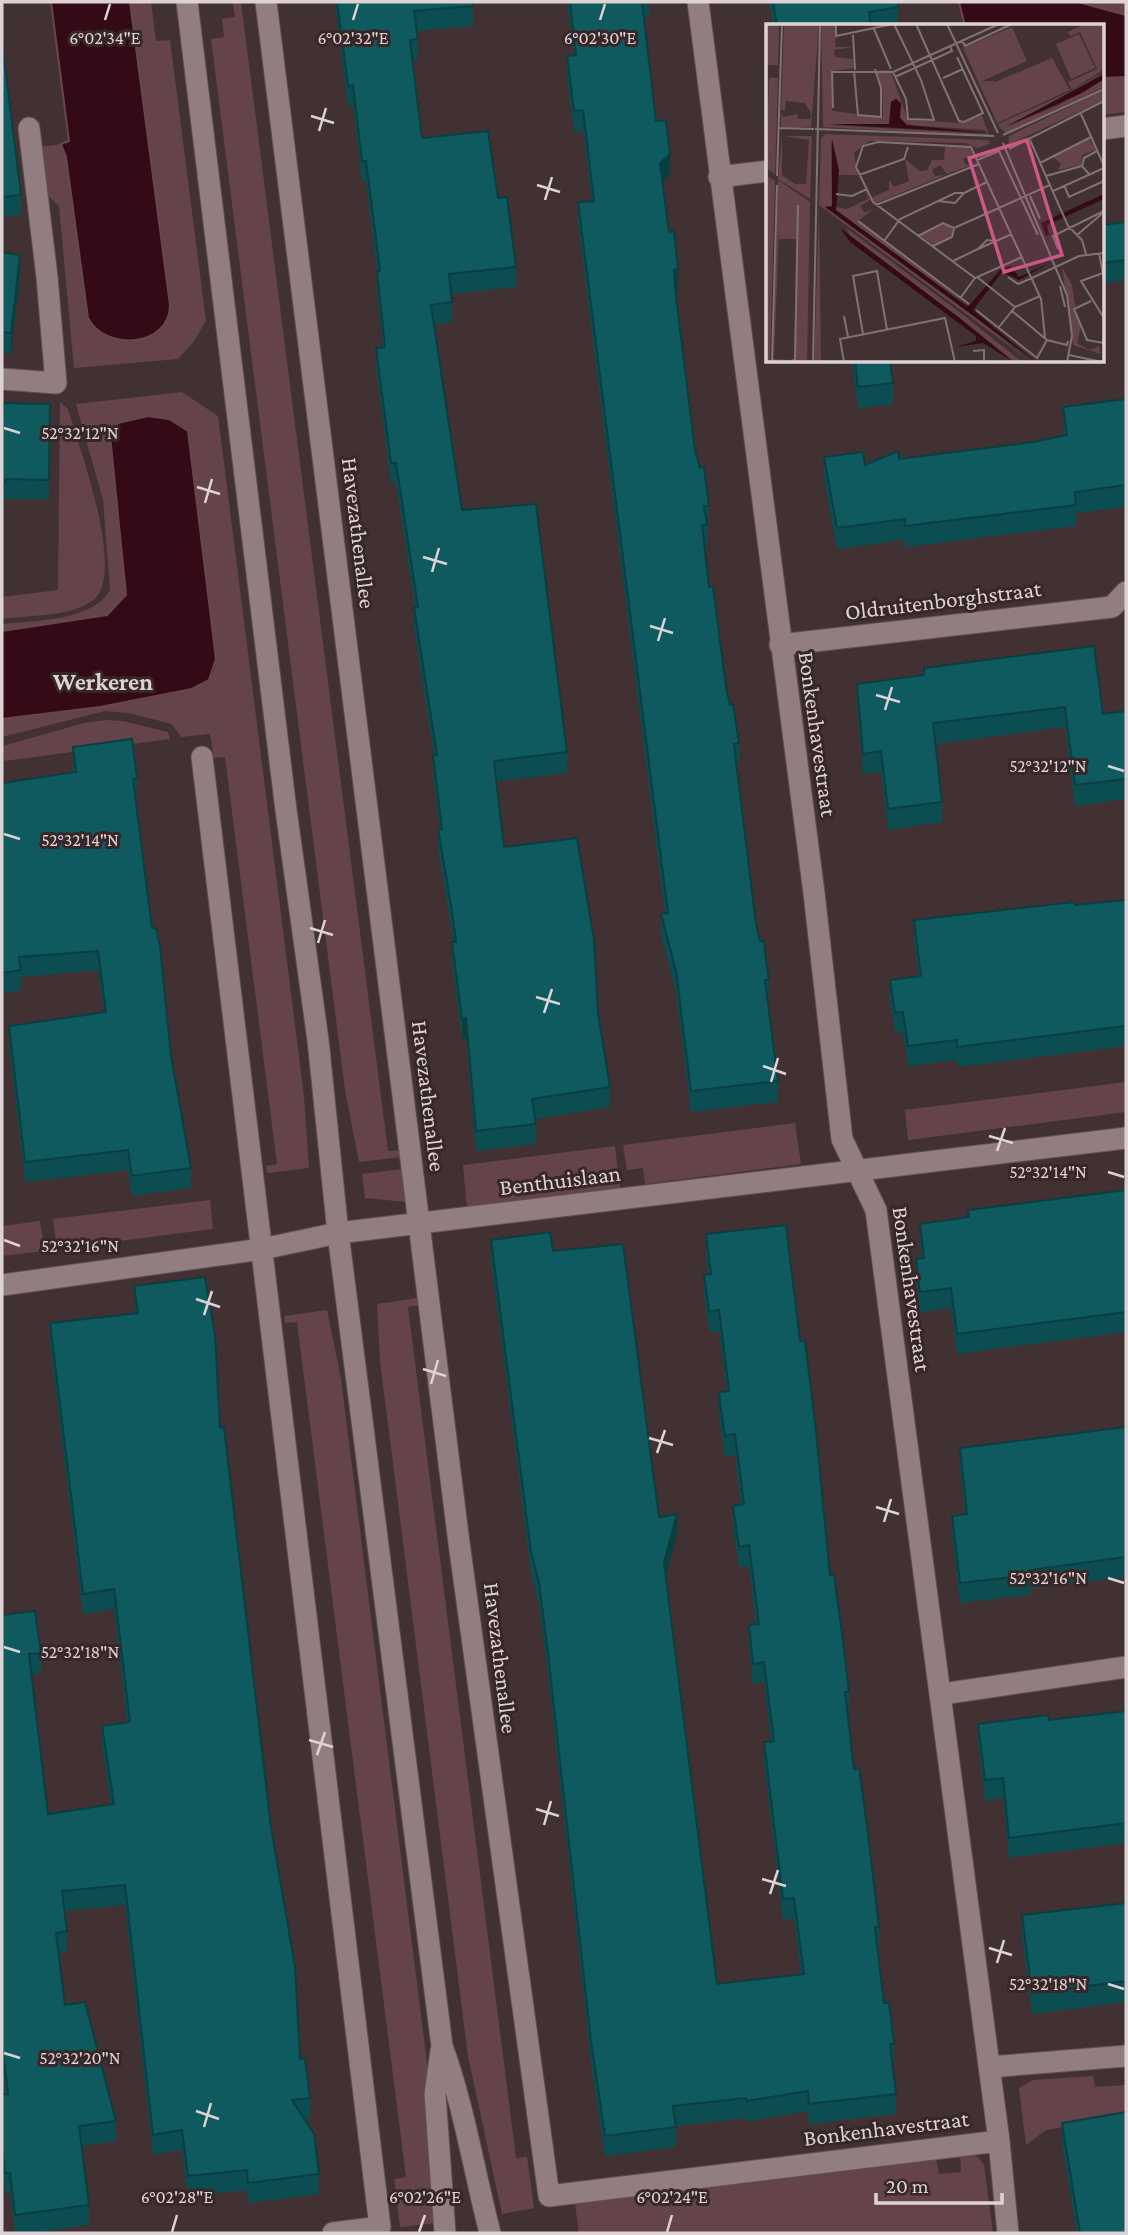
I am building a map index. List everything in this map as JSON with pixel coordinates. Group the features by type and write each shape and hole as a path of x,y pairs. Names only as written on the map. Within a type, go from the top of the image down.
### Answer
{"street":[{"path":"187,2 286,810 318,1040 338,1233 442,2046 458,2092 467,2144 489,2233"},
{"name":"Havezathenallee","path":"266,2 484,1737 549,2196"},
{"name":"Bonkenhavestraat","path":"549,2196 999,2141 876,1210 842,1139 814,893 698,2"},
{"path":"1104,129 1126,125"},
{"path":"2,379 56,383 47,277 29,128"},
{"path":"719,177 766,171"},
{"name":"Oldruitenborghstraat","path":"780,645 1121,606"},
{"path":"202,757 380,2227 333,2233"},
{"name":"Benthuislaan","path":"2,1286 261,1249 338,1233 1126,1138"},
{"path":"942,1694 1126,1667"},
{"path":"442,2046 435,2094 445,2233"},
{"path":"989,2067 1126,2056"},
{"path":"999,2141 1008,2233"}],"shaded area":[{"path":"51,2 130,2 170,305 167,319 160,330 149,337 121,340 108,336 96,329 88,318 66,157 61,144 69,141"},
{"path":"130,2 151,2 156,41 170,40 206,321 194,341 178,359 74,368 59,206 48,196 41,147 61,144 66,157 88,318 132,341 159,330 170,311"},
{"path":"233,2 241,2 388,1151 400,1150 401,1157 359,1162 345,1090 211,39 224,37 222,19 235,17"},
{"path":"959,2 1078,2 1126,15 1126,77 1104,78 1104,24 964,24"},
{"path":"1078,2 1126,2 1126,15"},
{"path":"1126,77 1126,112 1104,115 1104,78"},
{"path":"182,392 218,416 304,1096 309,1168 267,1173 266,1166 277,1164 225,757 214,758 210,734 181,737 172,724 129,713 105,711 2,737 2,719 144,700 196,687 212,675 216,659 188,431 163,418 131,419 114,426 126,595 107,615 2,631 2,624 46,620 91,608 103,600 110,589 103,500 76,404"},
{"path":"60,402 68,409 97,509 105,566 102,587 92,601 72,610 2,619 2,597 58,590"},
{"path":"148,416 169,419 188,431 216,659 209,680 192,689 100,707 2,719 2,631 107,615 126,595 110,435 118,423"},
{"path":"106,720 168,732 170,739 4,761 3,746 84,723"},
{"path":"1126,1082 1126,1112 908,1140 905,1110"},
{"path":"795,1123 801,1164 645,1184 643,1168 627,1170 623,1145"},
{"path":"615,1146 620,1188 467,1207 463,1165"},
{"path":"402,1169 406,1202 365,1198 362,1174"},
{"path":"210,1200 213,1229 57,1249 53,1219"},
{"path":"40,1221 45,1251 2,1256 2,1226"},
{"path":"418,1298 419,1305 408,1307 516,2158 527,2157 534,2208 502,2214 468,2056 380,1361 377,1304"},
{"path":"327,1310 341,1379 431,2095 437,2223 400,2227 394,2179 406,2177 297,1322 285,1323 284,1316"},
{"path":"1093,2076 1095,2087 1126,2085 1126,2116 1046,2130 1026,2145 1019,2088 1033,2080"},
{"path":"960,2155 978,2157 984,2165 993,2233 579,2233 575,2204 936,2158 939,2174 961,2172"}],"building":[{"path":"337,2 473,2 473,6 414,11 418,39 410,40 422,138 488,131 498,198 507,197 516,267 449,274 452,302 431,305 462,510 536,504 567,752 494,761 504,847 577,838 594,939 598,1013 610,1087 532,1099 536,1124 476,1131 466,1018 462,1019 452,942 456,942 438,829 442,829 433,755 437,755 414,607 418,607 396,463 391,463 376,348 385,347 377,271 380,271 366,161 362,161 353,85 348,86"},
{"path":"570,2 642,2 656,121 666,120 670,154 660,163 669,232 674,231 678,269 674,270 675,288 695,450 700,468 704,467 709,506 704,506 707,525 702,525 709,587 713,586 726,687 730,705 733,704 739,743 734,744 756,924 760,941 764,941 769,980 765,980 778,1081 691,1091 676,971 661,914 668,913 578,202 594,201 583,110 574,111 567,56 576,55"},
{"path":"773,2 898,2 898,7 869,12 871,24 777,24"},
{"path":"2,41 21,195 2,197"},
{"path":"1126,222 1126,260 1104,263 1104,225"},
{"path":"2,252 20,255 11,333 2,332"},
{"path":"855,362 890,362 893,383 858,387"},
{"path":"1126,399 1126,485 1075,492 1076,505 905,526 905,519 837,528 824,457 863,452 865,465 898,451 899,459 1033,442 1067,435 1063,407"},
{"path":"3,403 50,404 49,480 5,479 5,483 2,483"},
{"path":"1094,646 1103,714 1126,711 1126,779 1075,785 1065,707 933,723 942,802 888,809 881,751 863,754 857,684 924,675 924,668"},
{"path":"132,739 137,778 133,779 152,928 156,928 160,946 171,1056 191,1168 132,1176 128,1150 25,1162 9,1026 106,1012 98,951 19,957 21,970 2,973 2,783 76,772 73,747"},
{"path":"1126,900 1126,1026 957,1047 957,1040 908,1046 903,1012 895,1013 890,980 921,976 914,920 1074,902 1075,905"},
{"path":"1126,1190 1126,1312 957,1334 951,1288 920,1292 916,1259 924,1258 920,1224 969,1217 968,1210"},
{"path":"786,1225 800,1341 805,1341 830,1575 834,1575 843,1640 849,1692 845,1692 854,1769 859,1768 867,1825 879,1927 875,1927 884,2003 889,2003 894,2044 890,2044 896,2094 809,2104 808,2091 746,2101 746,2098 673,2106 676,2127 605,2136 591,2041 548,1653 539,1583 531,1552 491,1240 550,1232 553,1251 623,1244 659,1517 677,1514 664,1562 717,1984 804,1974 794,1898 783,1899 764,1742 774,1741 764,1662 753,1664 749,1625 759,1624 749,1545 739,1547 733,1506 744,1504 735,1434 725,1436 721,1410 719,1392 729,1391 719,1310 709,1312 704,1275 711,1274 706,1234"},
{"path":"205,1277 215,1335 220,1428 224,1427 271,1827 295,1966 300,2059 305,2058 310,2098 292,2100 314,2134 319,2174 248,2183 247,2170 188,2176 182,2130 153,2135 125,1885 62,1891 67,1931 56,1933 65,2005 85,2002 116,2121 79,2126 89,2205 15,2215 10,2173 5,2173 2,2148 2,2095 8,2094 2,2045 2,1615 35,1611 41,1653 29,1654 48,1814 114,1804 102,1726 130,1722 114,1589 83,1594 50,1323 138,1313 134,1286"},
{"path":"1126,1427 1126,1557 1030,1570 1030,1575 960,1583 952,1516 967,1514 960,1448"},
{"path":"1126,1711 1126,1823 1009,1838 1003,1778 985,1780 978,1724 1048,1715 1049,1720"},
{"path":"1126,1903 1126,1981 1032,1993 1022,1915"},
{"path":"1126,2112 1126,2233 1080,2233 1062,2123"}],"district":[{"name":"Werkeren","path":"103,681"}]}
